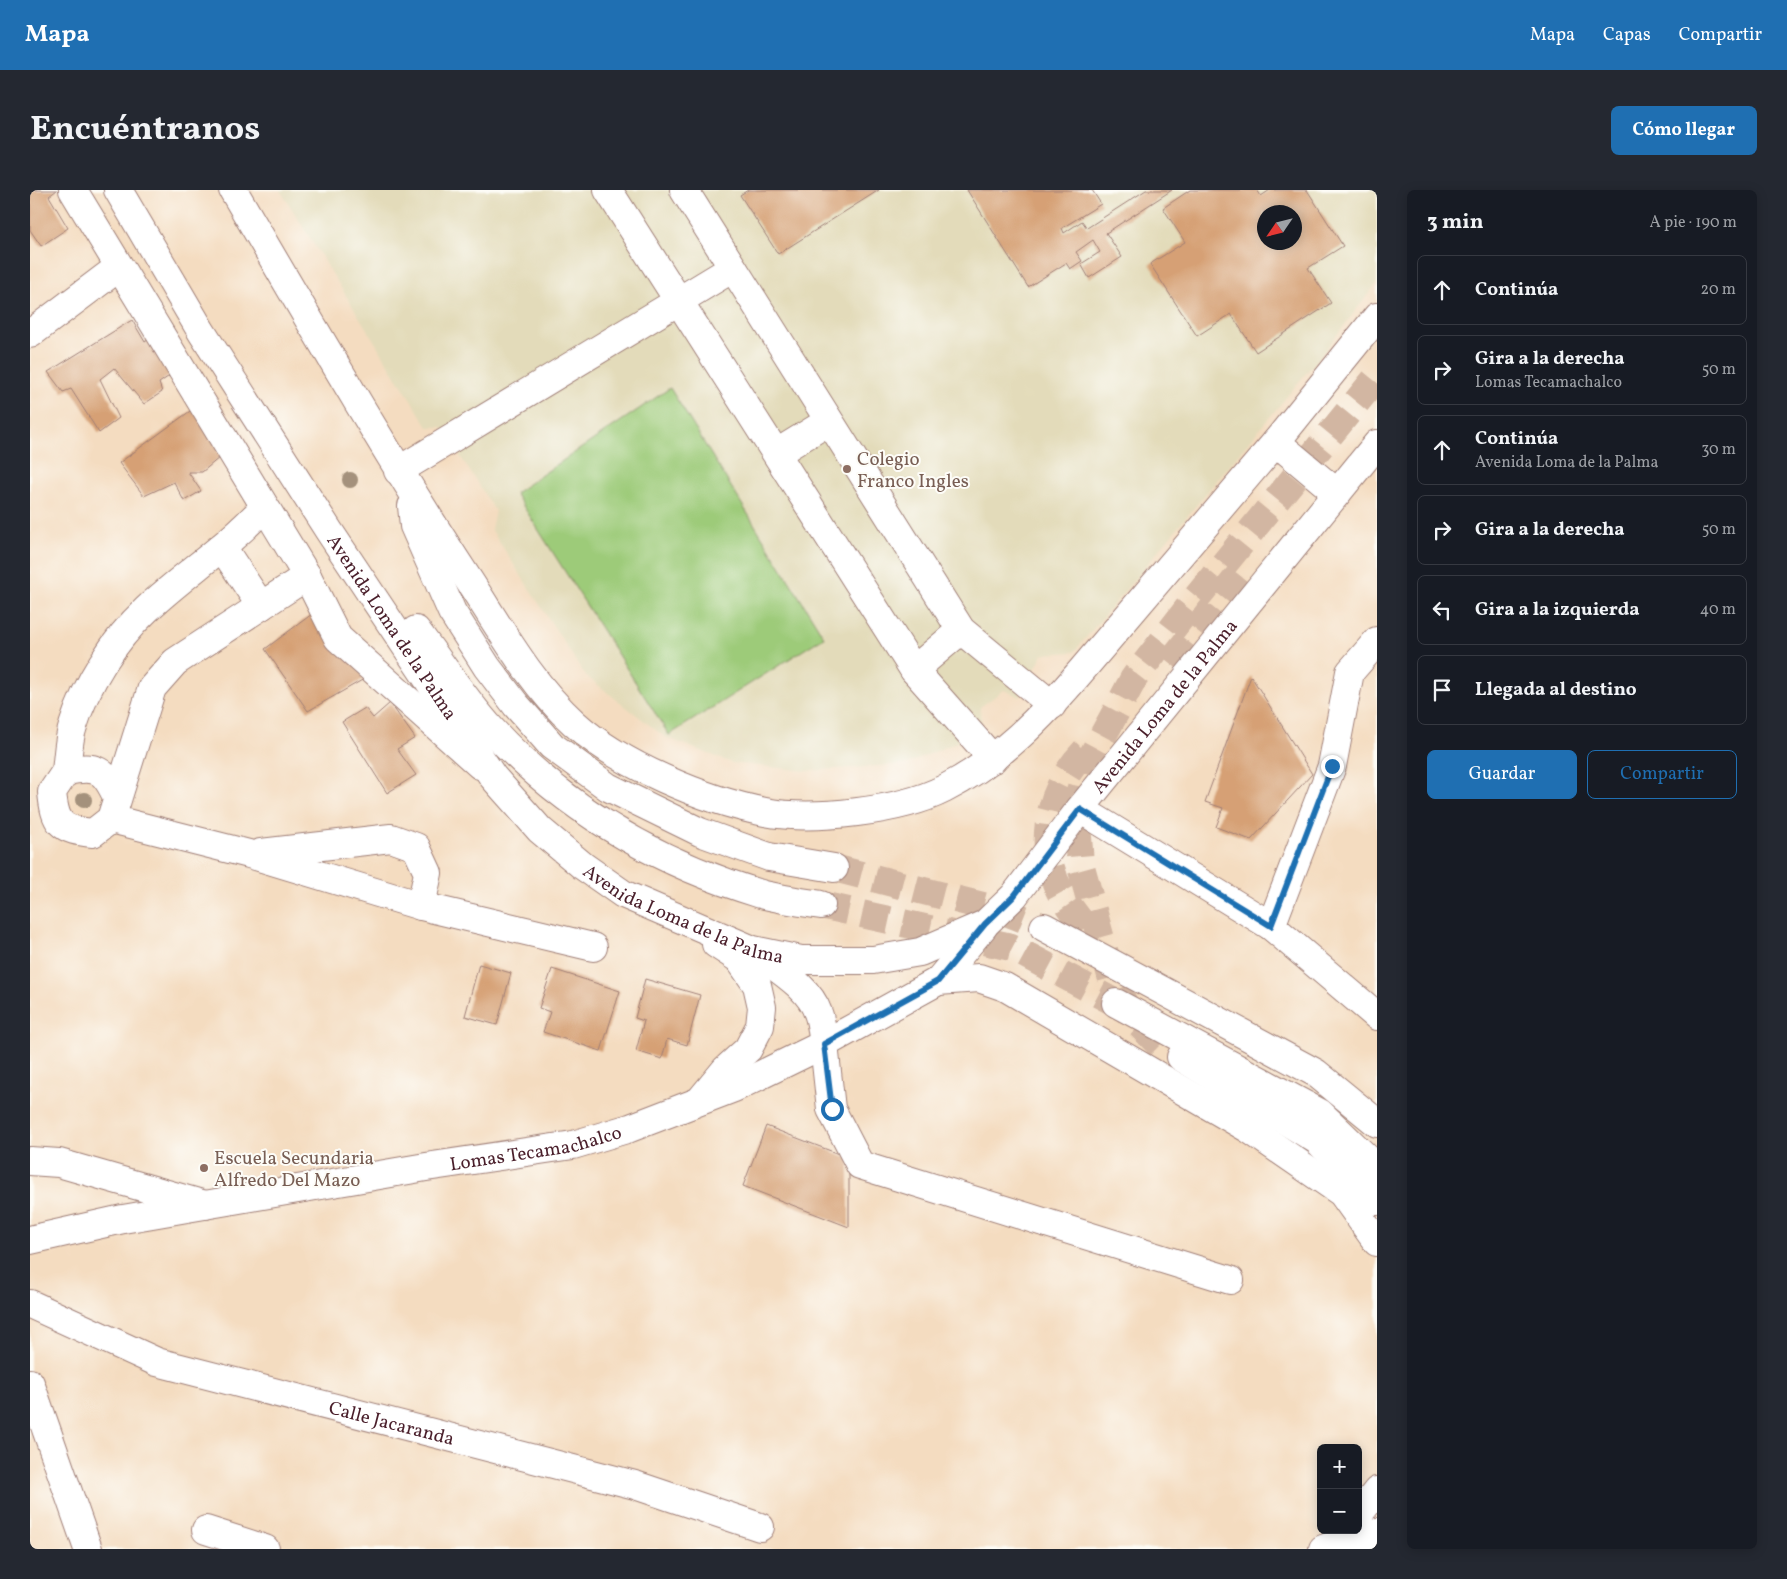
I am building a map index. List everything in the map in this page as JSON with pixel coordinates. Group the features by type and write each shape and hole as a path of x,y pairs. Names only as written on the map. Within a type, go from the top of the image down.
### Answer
{"main road":[{"path":"74,190 307,576 338,638 493,777"},
{"name":"Avenida Loma de la Palma","path":"118,190 201,331 329,531 493,777 540,830 583,866 623,894 753,950 801,960 873,960 920,952 985,924 1014,896 1080,809 1377,444"},
{"path":"233,190 404,480 536,682 574,723 628,762 705,795 766,812 811,815 878,810 943,790 993,759 1052,705 1276,442 1377,317"},
{"path":"608,190 778,453 914,670 993,759"},
{"path":"684,190 961,630 1052,705"},
{"path":"30,334 119,267"},
{"path":"404,480 679,299 733,268"},
{"path":"778,453 829,421"},
{"path":"1276,442 1338,493"},
{"path":"404,480 414,526 452,612 487,667 516,705 552,746 608,787 700,832 769,857 834,868"},
{"path":"264,507 244,528 146,610 118,640 92,683 49,783 54,815 70,830 93,833 114,808 152,688 175,662 307,576"},
{"path":"329,531 391,598 491,728 534,771 587,813 631,841 684,866 762,894 821,905"},
{"path":"222,547 261,606"},
{"path":"914,670 961,630"},
{"path":"1271,926 1332,766 1350,672 1377,640"},
{"path":"49,783 88,767 108,777 114,808"},
{"path":"114,808 249,854 422,906 593,947"},
{"path":"1080,809 1271,926 1377,1016"},
{"path":"249,854 391,838 416,847 428,873 422,906"},
{"path":"677,918 739,959 757,985 762,1008 760,1026 748,1049 726,1069 697,1104"},
{"name":"Lomas Tecamachalco","path":"30,1240 123,1219 426,1167 573,1145 630,1128 697,1104 824,1044 938,981 985,924"},
{"path":"1044,927 1316,1073 1377,1124"},
{"path":"1096,940 1142,980"},
{"path":"753,950 799,986 812,1001 818,1013 832,1109 860,1165 1230,1280"},
{"path":"938,981 978,978 1005,987 1249,1129 1342,1193 1377,1242"},
{"path":"1116,1003 1320,1113 1377,1168"},
{"path":"1160,1044 1317,1140 1377,1201"},
{"path":"30,1161 59,1163 205,1205"},
{"name":"Calle Jacaranda","path":"30,1304 157,1362 635,1485 760,1527"},
{"path":"30,1383 88,1549"},
{"path":"1362,1510 1377,1491"},
{"path":"206,1530 266,1549"},
{"path":"1358,1549 1377,1532"},
{"path":"1323,1549 1334,1545 1343,1534"}],"shaded area":[{"name":"Colegio Franco Ingles","path":"280,190 1377,190 1377,283 1323,353 1074,652 1043,654 1020,697 1004,690 980,707 982,731 907,764 807,771 732,763 665,737 585,675 491,529 495,511 442,427 428,427"}],"green space":[{"path":"670,388 824,637 669,735 515,493"}],"building":[{"path":"30,190 57,190 49,196 68,228 41,246 30,230"},
{"path":"748,190 879,190 778,254 740,195"},
{"path":"967,190 1092,190 1101,204 1062,228 1064,233 1082,221 1087,228 1146,190 1172,190 1106,233 1122,257 1089,278 1081,264 1100,252 1093,240 1076,252 1082,261 1070,269 1066,263 1028,287"},
{"path":"1190,190 1257,190 1261,196 1270,190 1307,190 1343,246 1308,268 1331,303 1256,352 1231,314 1197,336 1150,264 1185,242 1163,208"},
{"path":"132,320 145,342 153,336 175,372 159,383 162,392 144,404 114,368 100,379 119,418 99,433 71,389 63,392 48,372"},
{"path":"197,406 225,453 202,472 188,472 201,491 184,501 174,482 144,496 119,463"},
{"path":"320,608 364,679 308,711 265,649"},
{"path":"1251,676 1312,774 1251,840 1216,827 1223,808 1205,802"},
{"path":"390,703 415,738 397,749 416,775 387,793 342,722 365,708 373,718"},
{"path":"479,964 511,973 497,1025 465,1016"},
{"path":"552,969 620,991 601,1051 543,1032 550,1012 539,1008"},
{"path":"645,979 700,995 687,1045 667,1039 662,1059 636,1051 644,1021 635,1018"},
{"path":"766,1126 849,1158 849,1227 743,1186"}],"tunnel":[{"path":"1160,1045 1131,1016 1113,983 1080,863 1076,811 1085,769 1134,678 1193,602 1377,377"},
{"path":"1170,663 1244,569"},
{"path":"1085,751 1072,767 1054,802 1049,821 1049,860 1054,879 1063,897 1096,941"},
{"path":"834,868 1006,912 1044,927"},
{"path":"821,905 1011,947 1116,1003"}],"place":[{"name":"Colegio Franco Ingles","path":"847,469"},
{"name":"Escuela Secundaria Alfredo Del Mazo","path":"204,1168"}],"route":[{"path":"832,1109 824,1044 938,981 985,924 1014,896 1080,809 1271,926 1332,766"}]}
